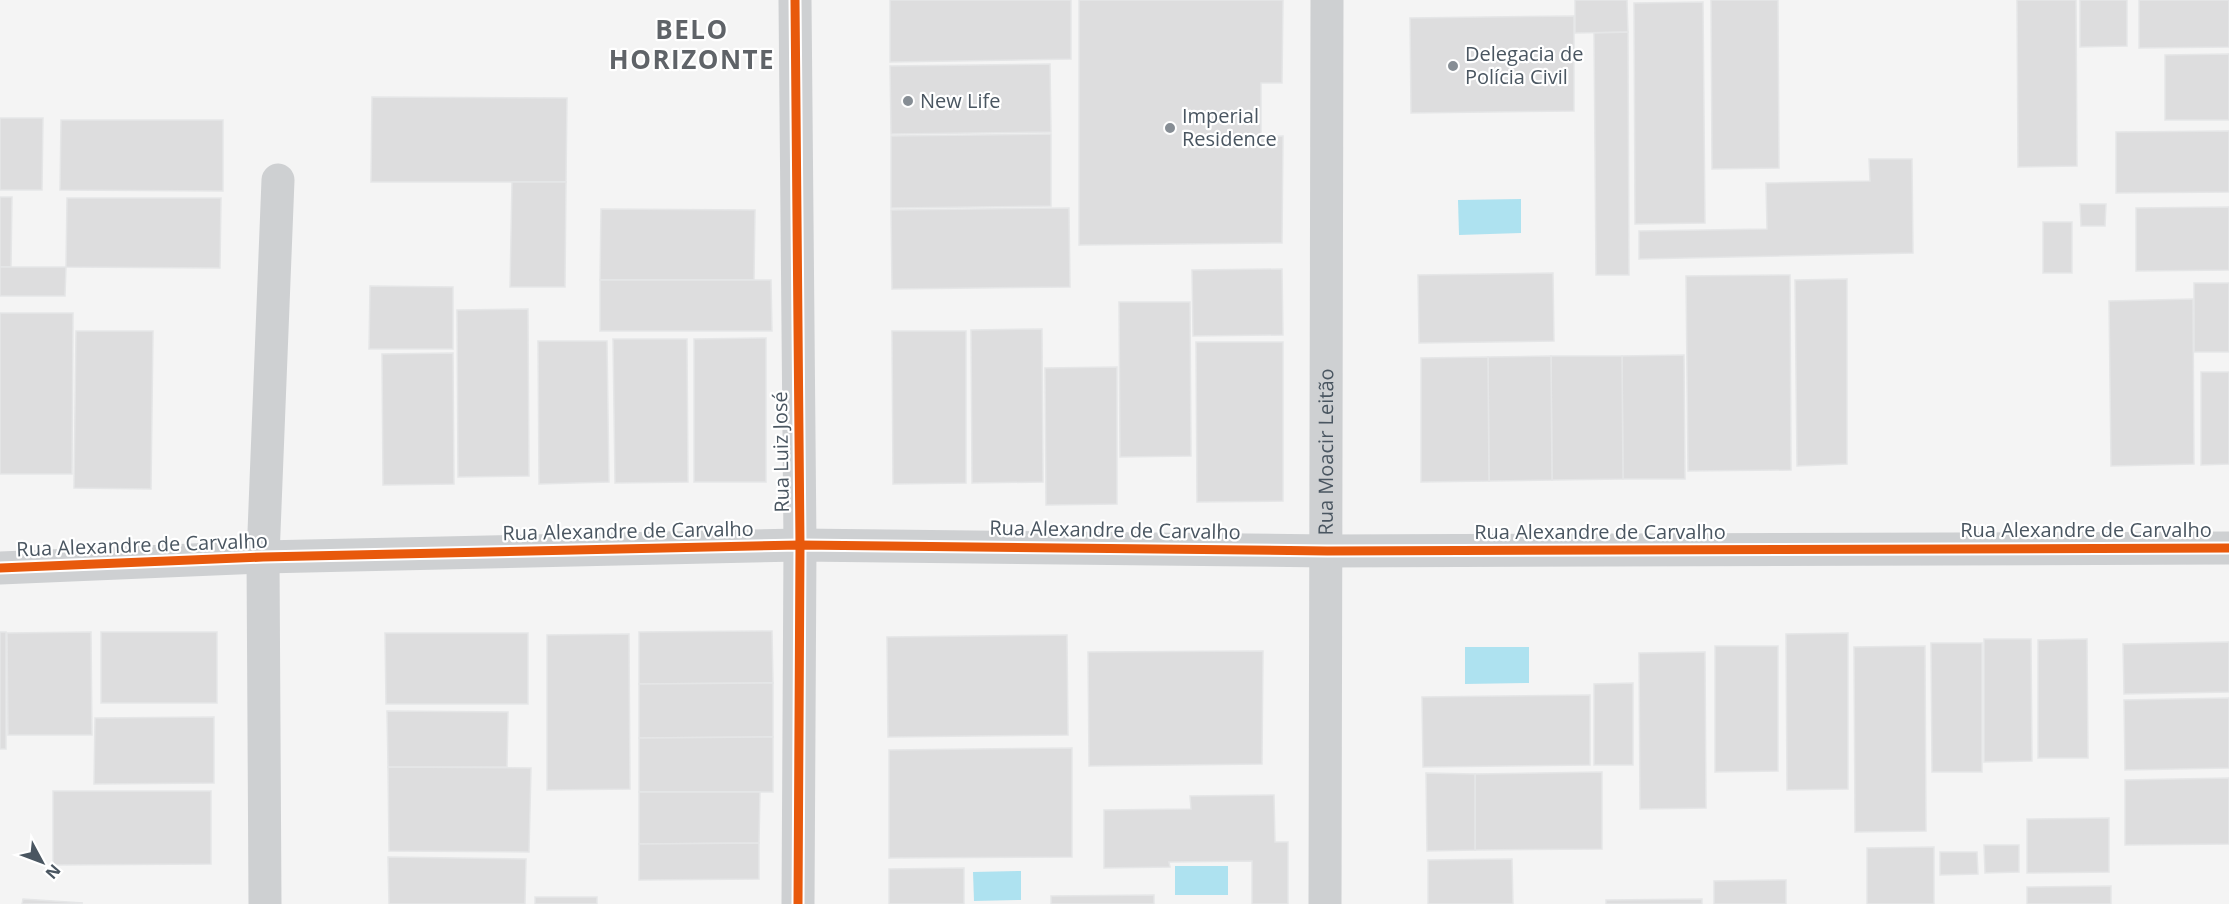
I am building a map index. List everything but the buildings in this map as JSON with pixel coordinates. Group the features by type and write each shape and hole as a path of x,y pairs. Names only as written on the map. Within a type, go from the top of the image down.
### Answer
{"street":[{"name":"Rua Luiz José","path":"795,0 800,545 798,904"},
{"name":"Rua Moacir Leitão","path":"1325,904 1327,0"},
{"path":"265,904 263,558 278,180"},
{"name":"Rua Alexandre de Carvalho","path":"0,568 263,558 800,545 1327,550 2229,548"}],"water":[{"path":"1521,199 1521,233 1459,235 1458,200"},
{"path":"1465,647 1529,647 1529,683 1465,684"},
{"path":"1175,866 1228,866 1228,895 1175,895"},
{"path":"1021,871 1021,900 974,901 973,872"}],"cycle path":[{"path":"795,0 800,545 798,904"},
{"path":"0,568 263,557 800,545 1327,551 2229,548"}],"place":[{"name":"Delegacia de Polícia Civil","path":"1453,66"},
{"name":"New Life","path":"908,101"},
{"name":"Imperial Residence","path":"1170,128"}],"district":[{"name":"BELO HORIZONTE","path":"692,45"}]}
